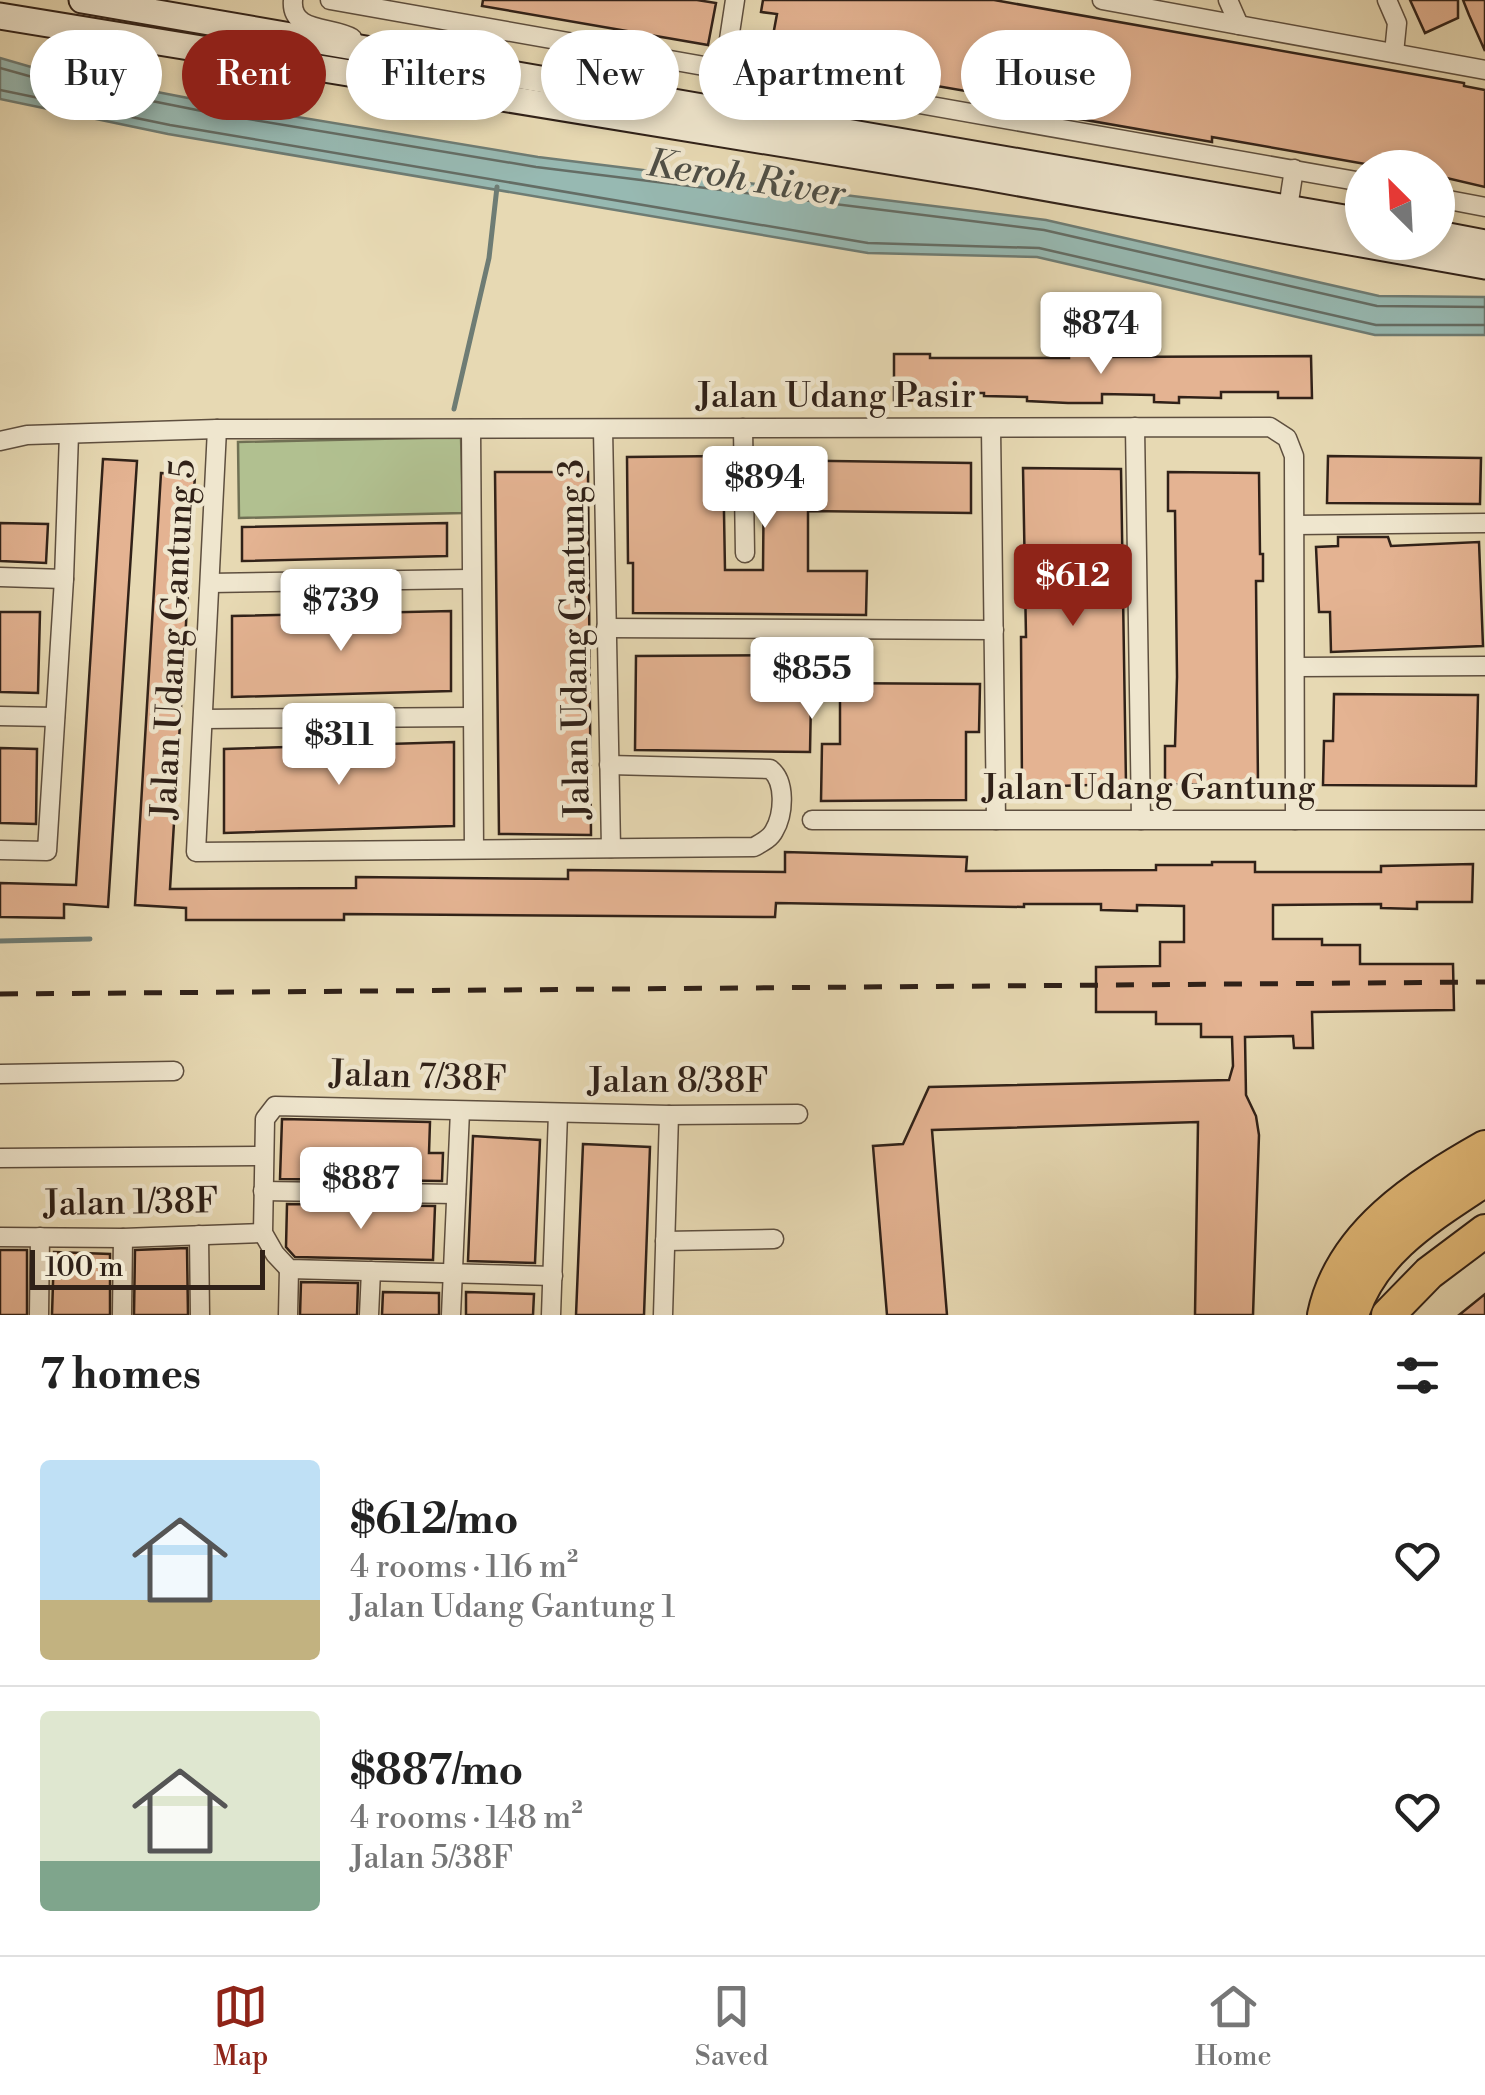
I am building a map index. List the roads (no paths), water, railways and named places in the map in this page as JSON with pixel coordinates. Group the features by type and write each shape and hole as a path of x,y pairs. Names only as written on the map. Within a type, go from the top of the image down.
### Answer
{"highway":[{"path":"1324,1315 1335,1279 1352,1249 1370,1229 1392,1208 1485,1146"},
{"path":"1352,1315 1358,1293 1397,1241 1485,1180"},
{"path":"1388,1315 1429,1273 1485,1231"}],"street":[{"path":"82,0 346,48"},
{"path":"294,0 292,7 305,25 346,34"},
{"path":"330,0 699,64"},
{"path":"731,30 736,0"},
{"path":"1102,0 1485,70"},
{"path":"1228,0 1239,25"},
{"path":"1387,0 1397,24 1394,53"},
{"path":"0,16 716,122 870,134 1345,217"},
{"path":"521,82 980,176 1485,266"},
{"path":"941,106 1345,178"},
{"path":"1288,208 1294,168"},
{"path":"1455,201 1485,207"},
{"path":"1455,237 1485,243"},
{"path":"1135,427 1142,820"},
{"name":"Jalan Udang Pasir","path":"0,441 27,435 218,430 1270,427 1287,438 1294,456 1296,820"},
{"name":"Jalan Udang Gantung 3","path":"603,428 611,848"},
{"path":"743,428 745,552"},
{"path":"992,428 996,820"},
{"path":"472,429 474,850 754,846 776,829 782,787 778,775 770,768 609,765"},
{"name":"Jalan Udang Gantung 5","path":"218,430 196,852 474,850"},
{"path":"0,850 47,851 70,434"},
{"path":"1295,525 1485,523"},
{"path":"0,577 64,579"},
{"path":"210,583 470,579"},
{"path":"606,628 994,630"},
{"path":"1296,667 1485,666"},
{"path":"0,716 54,717"},
{"path":"203,719 472,717"},
{"name":"Jalan Udang Gantung","path":"812,820 1485,820"},
{"path":"0,1074 174,1071"},
{"name":"Jalan 7/38F","path":"262,1156 265,1118 275,1106 558,1114"},
{"path":"451,1315 460,1111"},
{"path":"551,1315 558,1114"},
{"name":"Jalan 8/38F","path":"558,1114 798,1114"},
{"path":"663,1315 668,1116"},
{"path":"0,1158 262,1156 263,1233 289,1269 288,1315"},
{"path":"263,1191 456,1194"},
{"name":"Jalan 1/38F","path":"0,1237 263,1233"},
{"path":"200,1235 200,1315"},
{"path":"40,1237 40,1315"},
{"path":"122,1238 122,1315"},
{"path":"665,1241 774,1239"},
{"path":"289,1269 552,1276"},
{"path":"369,1315 371,1271"}],"water":[{"path":"0,58 30,67 30,105 0,99"},
{"path":"162,93 182,97 182,120 316,120 538,157 1046,220 1379,296 1485,297 1485,335 1375,335 1037,257 868,253 101,120 162,120"}],"waterway":[{"path":"454,409 489,258 497,187"},
{"path":"0,941 90,939"}],"railway":[{"path":"0,994 1485,982"}],"water label":[{"name":"Keroh River","path":"746,179"}]}
